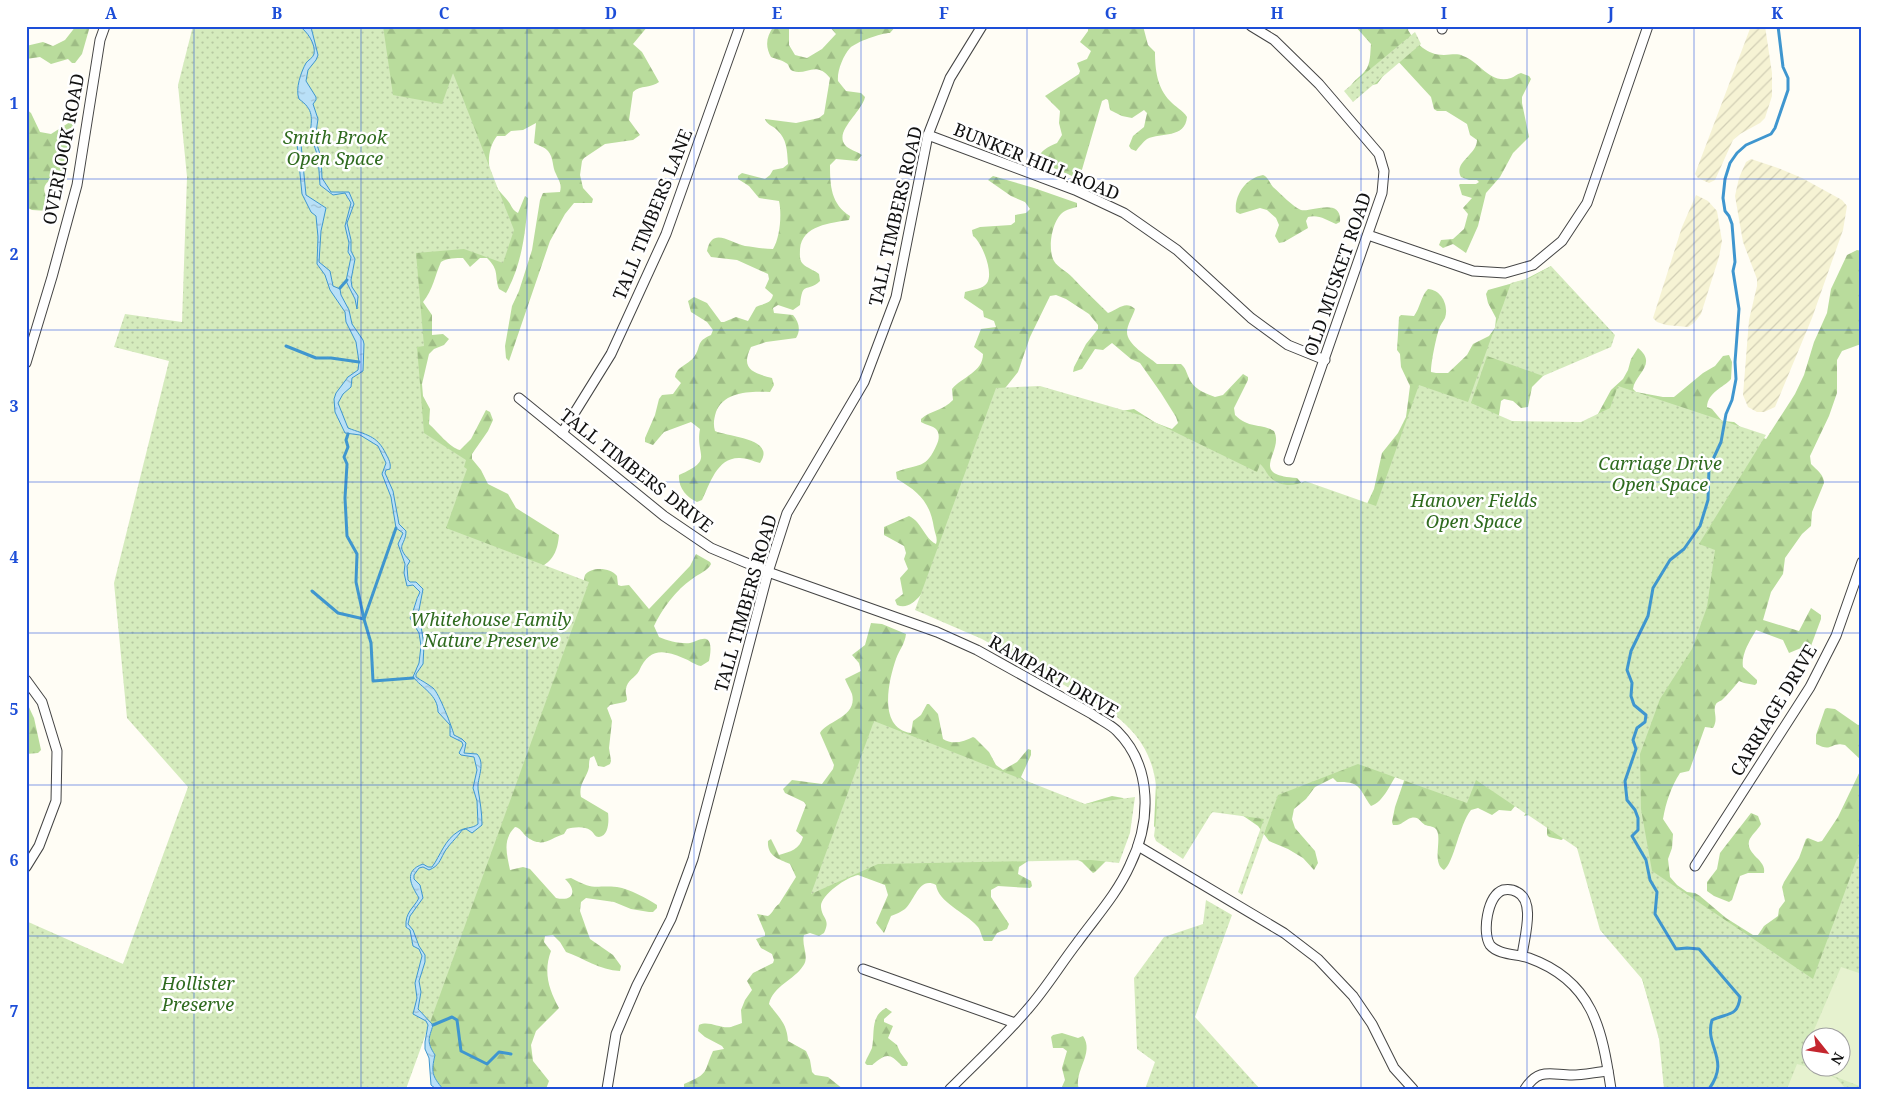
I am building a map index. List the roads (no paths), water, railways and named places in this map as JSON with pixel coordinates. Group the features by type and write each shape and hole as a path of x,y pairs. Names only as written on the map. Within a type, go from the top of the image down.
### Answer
{"street":[{"name":"OVERLOOK ROAD","path":"26,363 52,277 76,185 100,40 105,26"},
{"name":"TALL TIMBERS LANE","path":"562,433 611,354 666,234 740,26"},
{"name":"TALL TIMBERS ROAD","path":"606,1089 616,1034 637,985 671,919 693,859 768,572 787,513 864,382 896,297 928,135 950,78 982,26"},
{"name":"OLD MUSKET ROAD","path":"1251,26 1274,40 1319,84 1379,154 1384,171 1382,193 1289,460"},
{"path":"1368,235 1473,271 1505,273 1533,265 1562,241 1587,202 1648,26"},
{"name":"BUNKER HILL ROAD","path":"928,135 1075,190 1124,213 1177,250 1252,318 1288,345 1325,360"},
{"name":"TALL TIMBERS DRIVE","path":"519,398 664,516 711,548 768,572"},
{"name":"CARRIAGE DRIVE","path":"1695,866 1810,687 1836,636 1862,562"},
{"name":"RAMPART DRIVE","path":"768,572 945,635 977,650 1110,725 1126,741 1139,766 1143,778 1146,804 1138,846 1131,864 1112,895 1028,1009 950,1089"},
{"path":"26,680 42,702 57,751 56,801 39,846 26,867"},
{"path":"1138,846 1284,933 1318,959 1335,975 1357,1002 1372,1024 1394,1068 1413,1089"},
{"path":"1522,956 1528,904 1522,894 1514,890 1505,890 1497,893 1491,901 1486,934 1487,939 1493,948 1498,951 1522,956 1547,966 1560,974 1580,992 1600,1030 1611,1089"},
{"path":"863,968 1015,1023"},
{"path":"1525,1089 1531,1080 1546,1073 1574,1075 1608,1071"}],"water":[{"path":"299,26 311,27 318,55 308,70 306,81 316,97 313,104 318,119 315,139 321,157 322,178 331,192 349,192 354,204 347,223 351,240 351,251 355,259 351,280 352,287 358,296 357,309 355,299 346,281 351,257 348,252 349,243 345,226 351,203 345,193 333,195 320,185 318,157 313,142 312,140 301,144 306,195 326,208 321,231 319,262 330,271 333,286 340,289 349,310 352,324 364,344 363,371 352,378 351,387 343,394 338,403 348,428 375,439 383,448 390,461 390,469 386,470 385,473 393,491 399,524 406,531 402,548 410,561 407,566 408,580 416,582 423,589 419,610 413,618 421,626 424,645 423,664 416,677 436,691 445,710 454,735 466,743 464,753 477,754 481,762 478,789 482,825 472,833 466,829 462,830 435,867 429,870 423,867 419,868 414,875 414,879 420,885 423,898 410,916 408,924 425,955 425,962 419,981 421,992 418,1009 433,1025 429,1040 435,1055 433,1074 443,1089 436,1089 431,1085 429,1058 425,1049 428,1025 426,1021 413,1014 417,998 415,983 422,956 419,949 413,946 410,930 406,927 408,914 419,898 411,883 411,874 413,870 423,864 432,867 446,843 454,835 461,830 478,824 477,801 473,788 477,770 474,757 459,753 463,745 462,742 450,736 450,725 438,712 432,696 413,677 419,663 421,646 419,633 410,618 420,592 413,585 407,586 404,573 405,564 398,544 403,533 396,528 391,497 382,474 386,463 378,446 360,435 345,433 335,412 334,399 336,393 348,377 358,370 359,362 356,342 346,322 345,312 330,290 325,275 317,264 318,237 316,216 311,212 302,194 297,143 310,135 311,114 310,110 299,99 298,90 302,71 313,55 314,46 305,31"}],"waterway":[{"path":"1709,1089 1718,1069 1718,1061 1711,1038 1712,1020 1734,1011 1737,1008 1740,997 1699,949 1676,949 1655,914 1657,892 1650,880 1646,860 1632,836 1638,830 1638,818 1635,810 1627,800 1625,781 1636,749 1633,740 1637,728 1645,722 1646,715 1634,705 1631,696 1632,683 1627,670 1631,651 1648,616 1653,588 1670,560 1684,549 1700,526 1708,500 1709,468 1721,442 1726,414 1732,400 1736,379 1735,362 1739,309 1733,271 1735,262 1732,224 1725,211 1723,198 1725,179 1730,163 1737,153 1746,145 1771,134 1775,128 1788,90 1788,78 1783,67 1778,26"},
{"path":"340,288 347,280"},
{"path":"286,346 316,358 359,362"},
{"path":"312,591 338,613 364,619 356,582 357,554 347,536 345,498 347,464 344,457 348,447 346,440 348,434"},
{"path":"396,528 364,619 371,643 373,681 413,678"},
{"path":"433,1025 452,1017 457,1020 461,1051 487,1064 499,1052 511,1054"}],"park label":[{"name":"Smith Brook Open Space","path":"335,147"},
{"name":"Carriage Drive Open Space","path":"1660,473"},
{"name":"Hanover Fields Open Space","path":"1474,510"},
{"name":"Whitehouse Family Nature Preserve","path":"491,629"},
{"name":"Hollister Preserve","path":"198,993"}]}
